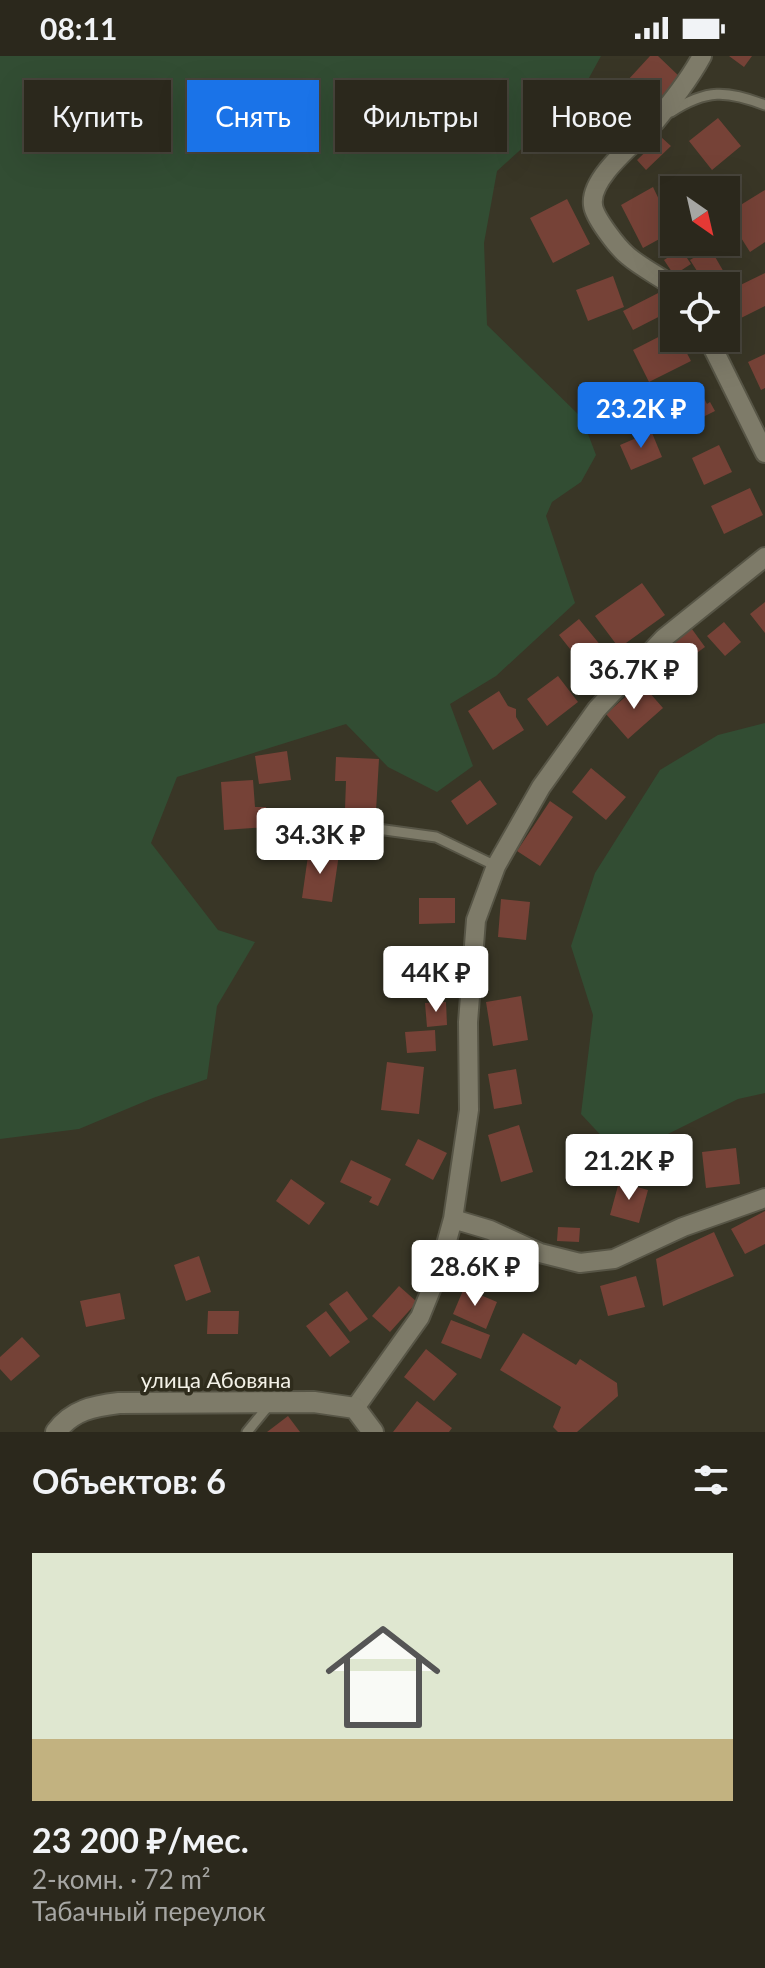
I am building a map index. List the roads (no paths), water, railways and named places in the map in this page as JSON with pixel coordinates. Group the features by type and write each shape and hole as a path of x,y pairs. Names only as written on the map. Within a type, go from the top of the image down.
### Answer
{"street":[{"path":"660,115 702,56"},
{"path":"624,152 596,188 592,204 626,255 660,278"},
{"path":"715,352 765,453"},
{"path":"373,1432 355,1408 420,1317 439,1270 453,1219 469,1110 468,1022 476,920 496,866 541,787 597,709 664,638 765,557"},
{"path":"453,1219 490,1230 540,1253 580,1263 614,1259 683,1227 765,1198"},
{"name":"улица Абовяна","path":"56,1432 88,1406 119,1403 314,1402 355,1408"}],"lane":[{"path":"660,120 691,99 715,92 765,105"},
{"path":"280,822 319,821 436,837 496,866"},
{"path":"247,1432 270,1404"}]}
